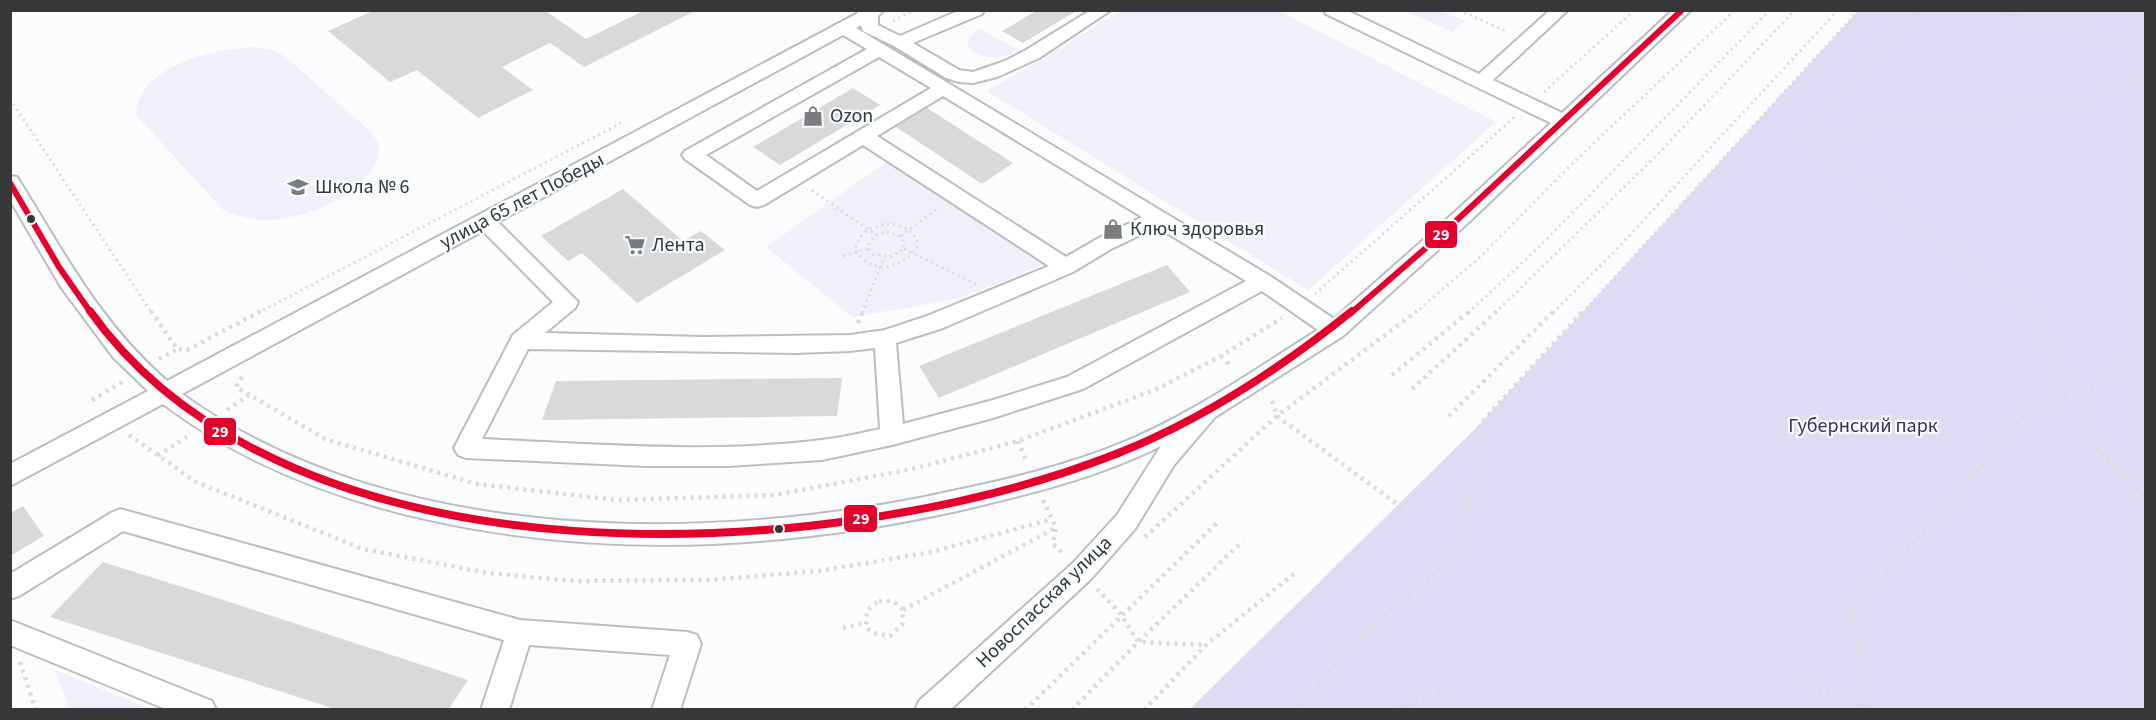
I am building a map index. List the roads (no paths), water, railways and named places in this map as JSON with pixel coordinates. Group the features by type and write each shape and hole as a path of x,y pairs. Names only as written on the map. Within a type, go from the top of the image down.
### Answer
{"street":[{"path":"900,42 976,10"},
{"path":"870,12 869,27 960,77 982,77 1004,69 1104,10"},
{"path":"1332,10 1563,122"},
{"path":"1472,78 1480,82 1560,10"},
{"name":"Новоспасская улица","path":"929,710 1082,571 1126,522 1165,458 1207,411 1335,330 1454,224 1683,10"},
{"name":"улица 65 лет Победы","path":"10,476 870,12"},
{"path":"844,28 1263,281 1299,308 1335,330"},
{"path":"879,50 692,155 757,200 942,88"},
{"path":"863,136 1066,267"},
{"path":"10,182 86,309 140,371 165,393 247,448 292,469 359,493 443,515 528,529 611,536 711,535 813,527 924,510 1035,481 1122,453 1207,411"},
{"path":"521,341 703,345 850,343 885,338 935,322 1066,267 1104,244 1158,218"},
{"path":"485,221 567,302 521,341 466,448 646,456 728,456 822,450 891,436 993,410 1075,383 1263,281"},
{"path":"885,338 891,436"},
{"path":"10,588 120,520 520,632 687,644 666,710"},
{"path":"495,710 520,632"},
{"path":"14,643 202,710"}],"place":[{"name":"Ozon","path":"813,116"},
{"name":"Школа № 6","path":"298,187"},
{"name":"Ключ здоровья","path":"1113,229"},
{"name":"Лента","path":"635,245"}],"park label":[{"name":"Губернский парк","path":"1863,426"}]}
